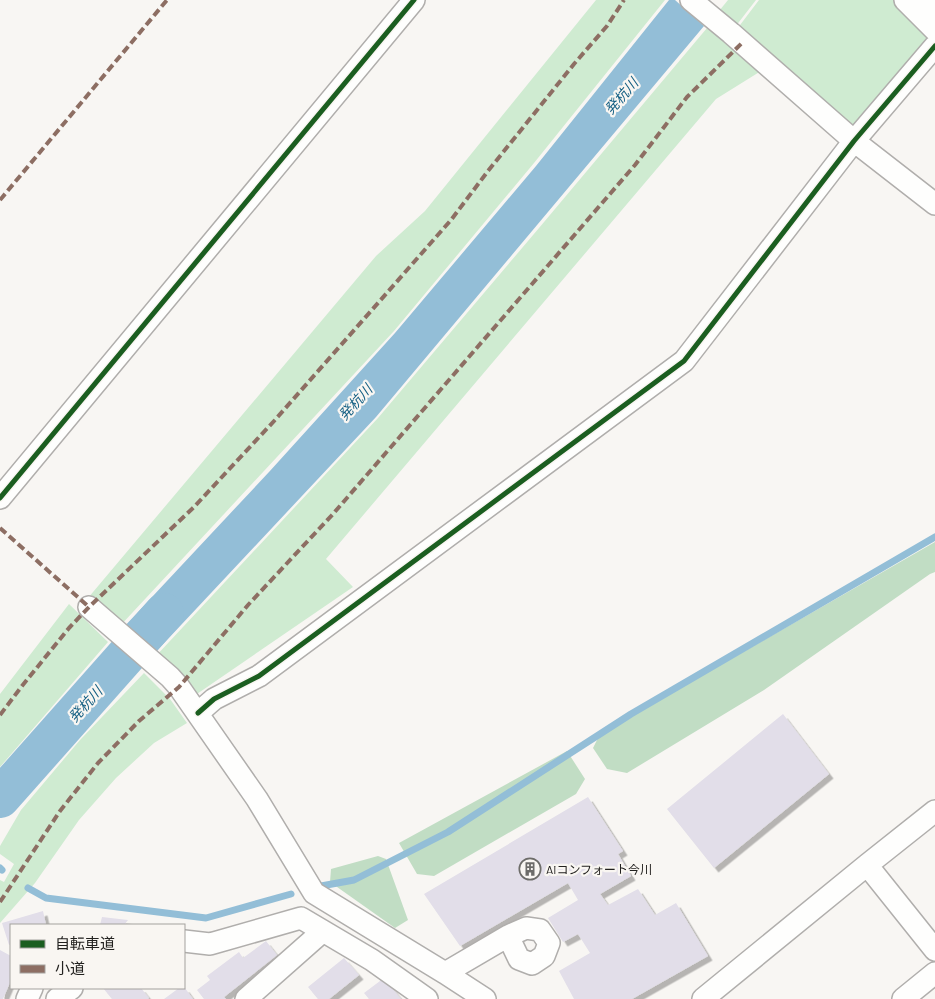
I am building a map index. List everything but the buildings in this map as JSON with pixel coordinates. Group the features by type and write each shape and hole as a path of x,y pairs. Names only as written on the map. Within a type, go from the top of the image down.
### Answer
{"highway":[{"path":"926,0 935,10"}],"street":[{"path":"0,498 414,0"},
{"path":"691,0 854,141 935,204"},
{"path":"904,0 935,30"},
{"path":"198,713 214,699 259,676 684,361 854,141 935,46"},
{"path":"89,607 179,687 257,799 314,893 445,973 460,993 485,999"},
{"path":"703,999 935,811"},
{"path":"866,865 935,950"},
{"path":"185,941 210,944 301,918 372,960 428,999"},
{"path":"246,999 323,931"},
{"path":"445,973 508,936"},
{"path":"903,999 935,973"},
{"path":"57,999 71,989"}],"green space":[{"path":"596,0 665,0 534,163 394,331 120,626 88,598 376,256 425,211"},
{"path":"728,0 756,0 732,31 715,16"},
{"path":"759,0 899,0 935,33 853,132 737,29"},
{"path":"707,28 761,71 716,99 326,559 353,587 194,696 155,657 378,418"},
{"path":"935,542 935,572 764,690 627,773 607,769 593,748 600,734"},
{"path":"69,604 108,642 0,767 0,694"},
{"path":"144,673 170,699 187,723 154,743 116,778 79,820 35,883 0,923 0,880 4,882 14,864 0,854 0,846 21,810 80,740"},
{"path":"567,751 585,779 576,794 434,876 417,874 399,843"},
{"path":"378,856 386,859 408,920 395,928 330,882 331,869"}],"water":[{"path":"669,0 675,0 704,26 376,417 152,656 123,628 269,472 395,333 536,166"}],"waterway":[{"path":"321,886 354,880 448,832 631,714 935,537"},
{"name":"発杭川","path":"0,798 164,613"},
{"path":"28,888 46,898 206,918 291,894"}],"marked path":[{"path":"0,200 167,0"},
{"path":"0,715 69,628 194,507 275,420 451,220 574,64 607,26 624,0"},
{"path":"0,902 60,811 98,763 139,721 179,687 248,605 333,514 635,165 687,97 742,43"},
{"path":"0,528 89,607"}],"cycle path":[{"path":"0,498 414,0"},
{"path":"198,713 214,699 259,676 684,361 854,141 935,46"}],"place":[{"name":"AIコンフォート今川","path":"530,869"}]}
